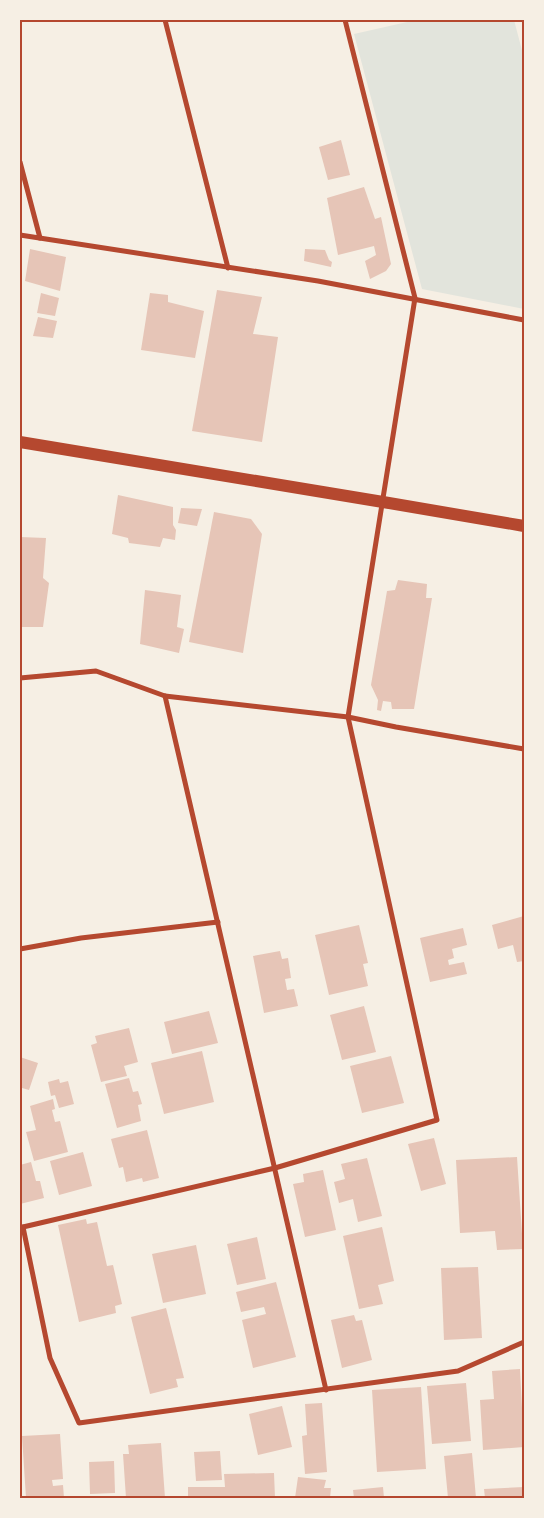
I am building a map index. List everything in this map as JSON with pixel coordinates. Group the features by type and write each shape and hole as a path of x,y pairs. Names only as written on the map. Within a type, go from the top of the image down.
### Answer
{"main road":[{"path":"20,442 524,526"}],"street":[{"path":"165,20 228,268"},
{"path":"345,20 415,298 384,502 348,717 437,1120 275,1168 22,1228 50,1358 79,1423 458,1371 524,1342"},
{"path":"20,162 40,238"},
{"path":"20,235 318,281 524,320"},
{"path":"20,678 96,671 165,696 348,717 524,749"},
{"path":"165,696 326,1390"},
{"path":"20,949 81,938 218,922"}],"shaded area":[{"path":"416,20 514,20 524,58 524,309 422,289 354,34"}],"building":[{"path":"341,140 350,175 328,180 319,147"},
{"path":"364,187 375,219 381,217 391,264 386,271 370,279 365,261 376,255 374,246 338,255 327,198"},
{"path":"30,249 66,257 60,291 25,281"},
{"path":"305,249 325,250 329,260 332,262 331,267 304,261"},
{"path":"217,290 262,297 253,334 278,337 262,442 192,431"},
{"path":"41,293 59,298 55,316 37,313"},
{"path":"150,293 168,295 168,302 204,311 195,358 141,350"},
{"path":"38,317 57,321 53,338 33,336"},
{"path":"118,495 173,507 173,525 176,530 175,540 163,538 160,547 129,543 128,538 112,534"},
{"path":"181,508 202,509 197,526 178,523"},
{"path":"214,512 251,519 262,534 243,653 189,642"},
{"path":"20,537 46,538 43,578 49,583 43,627 20,627"},
{"path":"398,580 427,584 426,598 432,598 414,709 392,709 391,702 383,701 381,711 377,710 378,700 371,685 387,591 395,590"},
{"path":"145,590 181,595 177,627 184,629 179,653 140,644"},
{"path":"524,916 524,961 517,962 513,945 498,949 492,925"},
{"path":"359,925 368,963 363,964 368,986 329,995 315,935"},
{"path":"463,928 467,945 452,949 454,958 448,960 449,965 464,962 467,974 430,982 420,938"},
{"path":"280,951 282,959 288,958 291,978 285,979 287,990 294,989 298,1006 264,1013 253,956"},
{"path":"364,1006 376,1052 342,1060 330,1015"},
{"path":"209,1011 218,1043 172,1054 164,1022"},
{"path":"129,1028 138,1062 124,1066 127,1076 101,1082 91,1045 97,1043 95,1036"},
{"path":"202,1051 214,1102 164,1114 151,1063"},
{"path":"391,1056 404,1103 362,1113 350,1066"},
{"path":"20,1057 38,1063 29,1090 22,1088 20,1093"},
{"path":"129,1078 133,1092 138,1091 142,1104 138,1105 141,1121 117,1128 105,1084"},
{"path":"59,1079 60,1083 68,1081 74,1104 59,1108 55,1095 51,1096 48,1082"},
{"path":"53,1099 55,1109 52,1110 55,1122 60,1121 68,1152 34,1161 26,1132 36,1130 30,1106"},
{"path":"147,1130 159,1178 143,1182 142,1178 126,1182 123,1167 119,1168 111,1139"},
{"path":"434,1138 446,1184 421,1191 408,1144"},
{"path":"83,1152 92,1186 59,1195 50,1161"},
{"path":"517,1157 523,1249 497,1250 495,1231 460,1233 456,1160"},
{"path":"367,1158 382,1216 358,1222 353,1199 339,1203 334,1182 345,1179 341,1164"},
{"path":"31,1162 36,1181 40,1181 44,1198 20,1204 20,1165"},
{"path":"323,1170 336,1230 305,1237 293,1184 304,1182 303,1174"},
{"path":"86,1219 87,1224 97,1222 107,1266 113,1265 122,1304 115,1306 116,1313 79,1322 58,1225"},
{"path":"382,1227 394,1281 378,1285 383,1304 359,1309 343,1236"},
{"path":"257,1237 266,1279 237,1285 227,1244"},
{"path":"196,1245 206,1294 163,1303 152,1254"},
{"path":"478,1267 482,1338 444,1340 441,1268"},
{"path":"276,1282 296,1357 253,1368 242,1320 266,1314 264,1307 241,1312 236,1292"},
{"path":"166,1308 184,1378 176,1379 178,1387 150,1394 131,1317"},
{"path":"354,1315 356,1321 362,1320 372,1360 342,1368 331,1320"},
{"path":"520,1369 524,1447 483,1450 480,1400 494,1399 492,1371"},
{"path":"466,1383 471,1441 432,1444 427,1386"},
{"path":"421,1387 426,1469 377,1472 372,1390"},
{"path":"322,1403 327,1472 305,1474 302,1436 307,1435 305,1404"},
{"path":"282,1406 292,1447 258,1455 249,1414"},
{"path":"60,1434 63,1479 52,1480 53,1486 63,1485 64,1498 26,1498 22,1436"},
{"path":"161,1443 165,1498 126,1498 123,1454 129,1454 128,1445"},
{"path":"220,1451 222,1480 196,1481 194,1452"},
{"path":"472,1453 476,1498 448,1498 444,1456"},
{"path":"114,1461 115,1493 90,1494 89,1462"},
{"path":"274,1473 275,1498 188,1498 188,1487 225,1487 224,1474"},
{"path":"298,1477 326,1480 324,1488 331,1488 330,1498 295,1498"},
{"path":"383,1487 384,1498 354,1498 353,1490"},
{"path":"524,1487 524,1498 485,1498 484,1489"}]}
